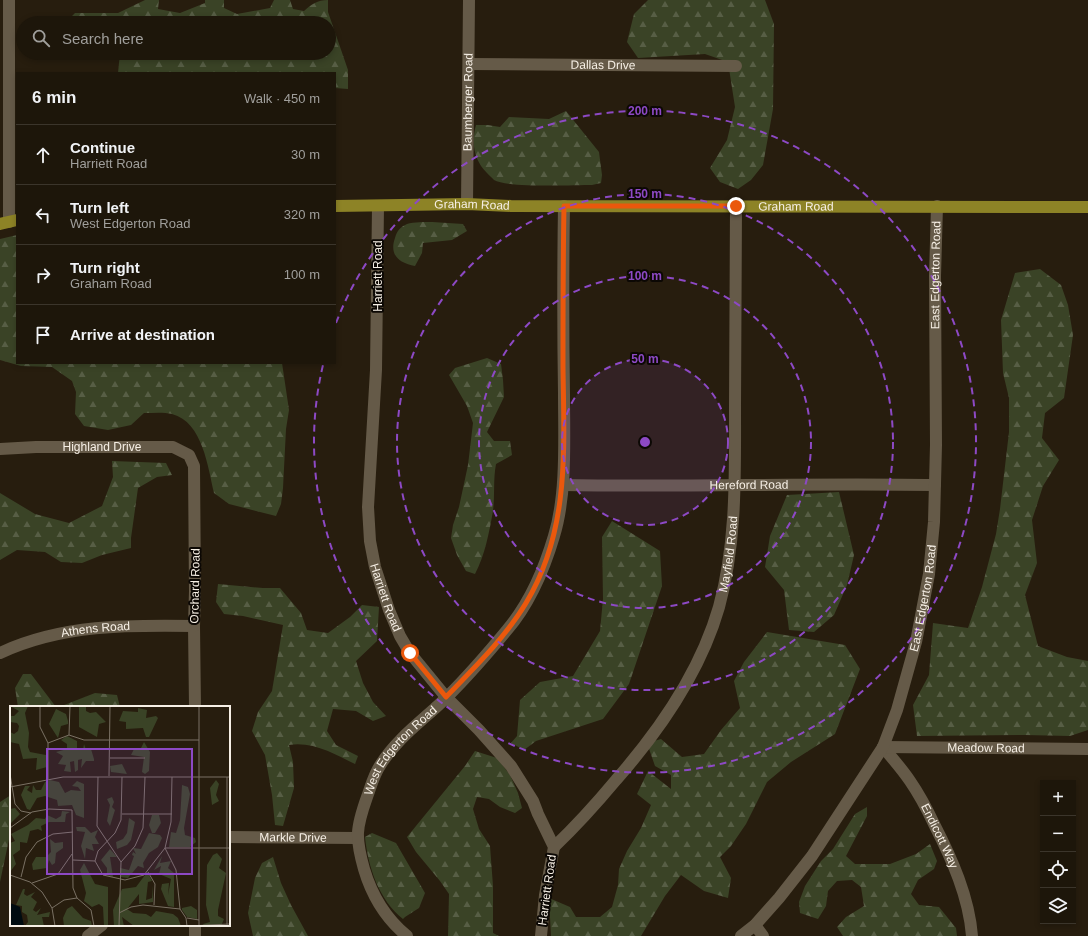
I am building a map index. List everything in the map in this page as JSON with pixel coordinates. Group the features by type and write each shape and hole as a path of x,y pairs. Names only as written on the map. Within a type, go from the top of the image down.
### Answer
{"main road":[{"name":"Graham Road","path":"336,206 467,204 564,206 1088,207"}],"street":[{"path":"9,0 9,222"},
{"name":"Baumberger Road","path":"467,204 469,0"},
{"name":"Dallas Drive","path":"469,64 736,66"},
{"name":"Harriett Road","path":"378,206 376,370 368,507 370,541 375,567 382,593 400,636 410,653 446,697 479,730 511,766 533,800 554,847 545,895 541,936"},
{"name":"West Edgerton Road","path":"407,936 390,921 377,902 365,873 357,838 359,818 372,781 381,764 401,739 446,697 509,629 540,578 555,535 563,485 564,206"},
{"name":"Mayfield Road","path":"554,847 580,822 635,759 659,728 696,665 714,622 722,596 730,554 736,486 736,206"},
{"name":"East Edgerton Road","path":"741,936 754,925 779,898 812,856 883,747 897,710 916,642 924,608 932,548 935,485 936,206"},
{"name":"Highland Drive","path":"0,449 43,446 173,447 189,455 194,466"},
{"name":"Orchard Road","path":"194,466 195,706"},
{"name":"Hereford Road","path":"563,485 935,485"},
{"name":"Athens Road","path":"0,653 42,637 85,628 127,626 194,626"},
{"name":"Meadow Road","path":"883,747 1088,749"},
{"name":"Endicott Way","path":"883,747 909,779 945,845 960,883 968,909 972,936"},
{"name":"Markle Drive","path":"230,837 357,838"},
{"path":"754,925 763,936"},
{"path":"88,936 101,926"}],"green space":[{"path":"145,0 159,0 158,9 180,13 205,3 205,0 224,0 224,8 237,14 270,8 274,0 290,0 293,9 304,11 315,3 328,0 329,16 72,16 75,13 118,13"},
{"path":"648,0 765,0 774,24 773,109 763,165 751,180 738,189 720,182 710,168 727,140 735,107 728,62 705,54 638,58 627,42 634,14"},
{"path":"336,35 348,70 348,89 336,88 336,72 118,72 119,60 336,60"},
{"path":"566,111 599,152 602,175 601,183 592,185 541,186 501,183 494,180 479,163 476,157 474,145 476,125 500,127 509,117 549,119"},
{"path":"432,222 463,224 467,231 452,240 423,243 422,253 415,266 404,263 394,254 393,244 399,230 410,223"},
{"path":"16,235 16,364 282,364 289,410 286,429 283,488 281,504 276,516 229,504 214,493 202,447 191,426 182,419 169,413 144,413 131,425 108,430 84,426 75,414 76,392 72,381 52,367 21,366 0,360 0,239"},
{"path":"1040,269 1061,285 1068,305 1073,335 1064,398 1045,413 1042,438 1059,460 1043,486 1032,520 1037,563 1025,595 1038,646 1067,657 1088,661 1088,730 1070,736 917,736 913,705 929,675 933,623 968,628 982,587 996,534 1009,432 1009,398 1003,373 1001,320 1015,273"},
{"path":"487,358 501,364 504,397 487,432 494,441 510,441 512,455 496,464 494,505 484,552 475,574 466,571 457,555 451,538 468,465 473,423 467,406 449,375 455,368"},
{"path":"112,461 166,463 172,475 157,477 138,488 131,548 102,555 82,563 61,562 45,552 17,550 0,560 0,493 35,514 69,523 102,506 113,477"},
{"path":"839,492 854,555 847,585 834,615 814,632 789,630 784,590 765,567 770,536 787,495"},
{"path":"612,521 660,551 662,586 629,684 603,719 536,741 524,750 511,743 517,736 520,700 540,682 573,676 600,631 603,599 602,537"},
{"path":"218,584 280,588 301,613 307,630 328,633 350,617 362,605 379,607 377,641 356,661 363,683 373,702 386,716 373,721 356,711 333,709 327,731 336,745 358,756 355,764 323,749 298,744 289,745 293,762 294,788 283,826 275,825 272,795 265,755 252,731 258,712 272,691 283,625 243,616 224,614 216,602"},
{"path":"767,632 845,645 860,669 835,734 791,762 767,782 746,824 731,846 720,857 731,878 728,898 704,891 681,875 665,896 641,936 551,936 549,898 570,907 576,917 600,917 612,907 618,885 619,869 627,851 641,828 651,805 637,794 648,771 671,789 671,775 655,766 647,743 661,739 682,757 704,754 721,730 740,708 734,681 744,662"},
{"path":"23,674 31,674 55,706 18,706 15,688"},
{"path":"95,693 117,695 120,706 62,706"},
{"path":"475,751 497,758 510,775 518,793 522,808 515,813 500,807 489,799 477,797 473,809 479,829 490,846 493,886 493,933 499,936 448,936 449,894 416,852 407,837 465,766"},
{"path":"10,796 10,835 0,882 0,802"},
{"path":"867,807 867,816 846,856 855,864 890,864 916,854 930,844 937,861 934,869 918,880 911,894 919,905 939,907 956,928 957,936 843,936 837,927 846,917 864,906 861,887 852,880 837,881 828,891 826,906 818,919 800,913 799,902 805,886 821,861 833,849 855,814"},
{"path":"372,833 396,843 425,893 419,908 403,919 387,902 381,893 372,871 365,837"},
{"path":"273,857 281,883 308,936 253,936 248,913 255,878 262,863"}],"route":[{"path":"410,653 446,697 509,629 540,578 540,574 555,535 563,485 564,206 736,206"}]}
